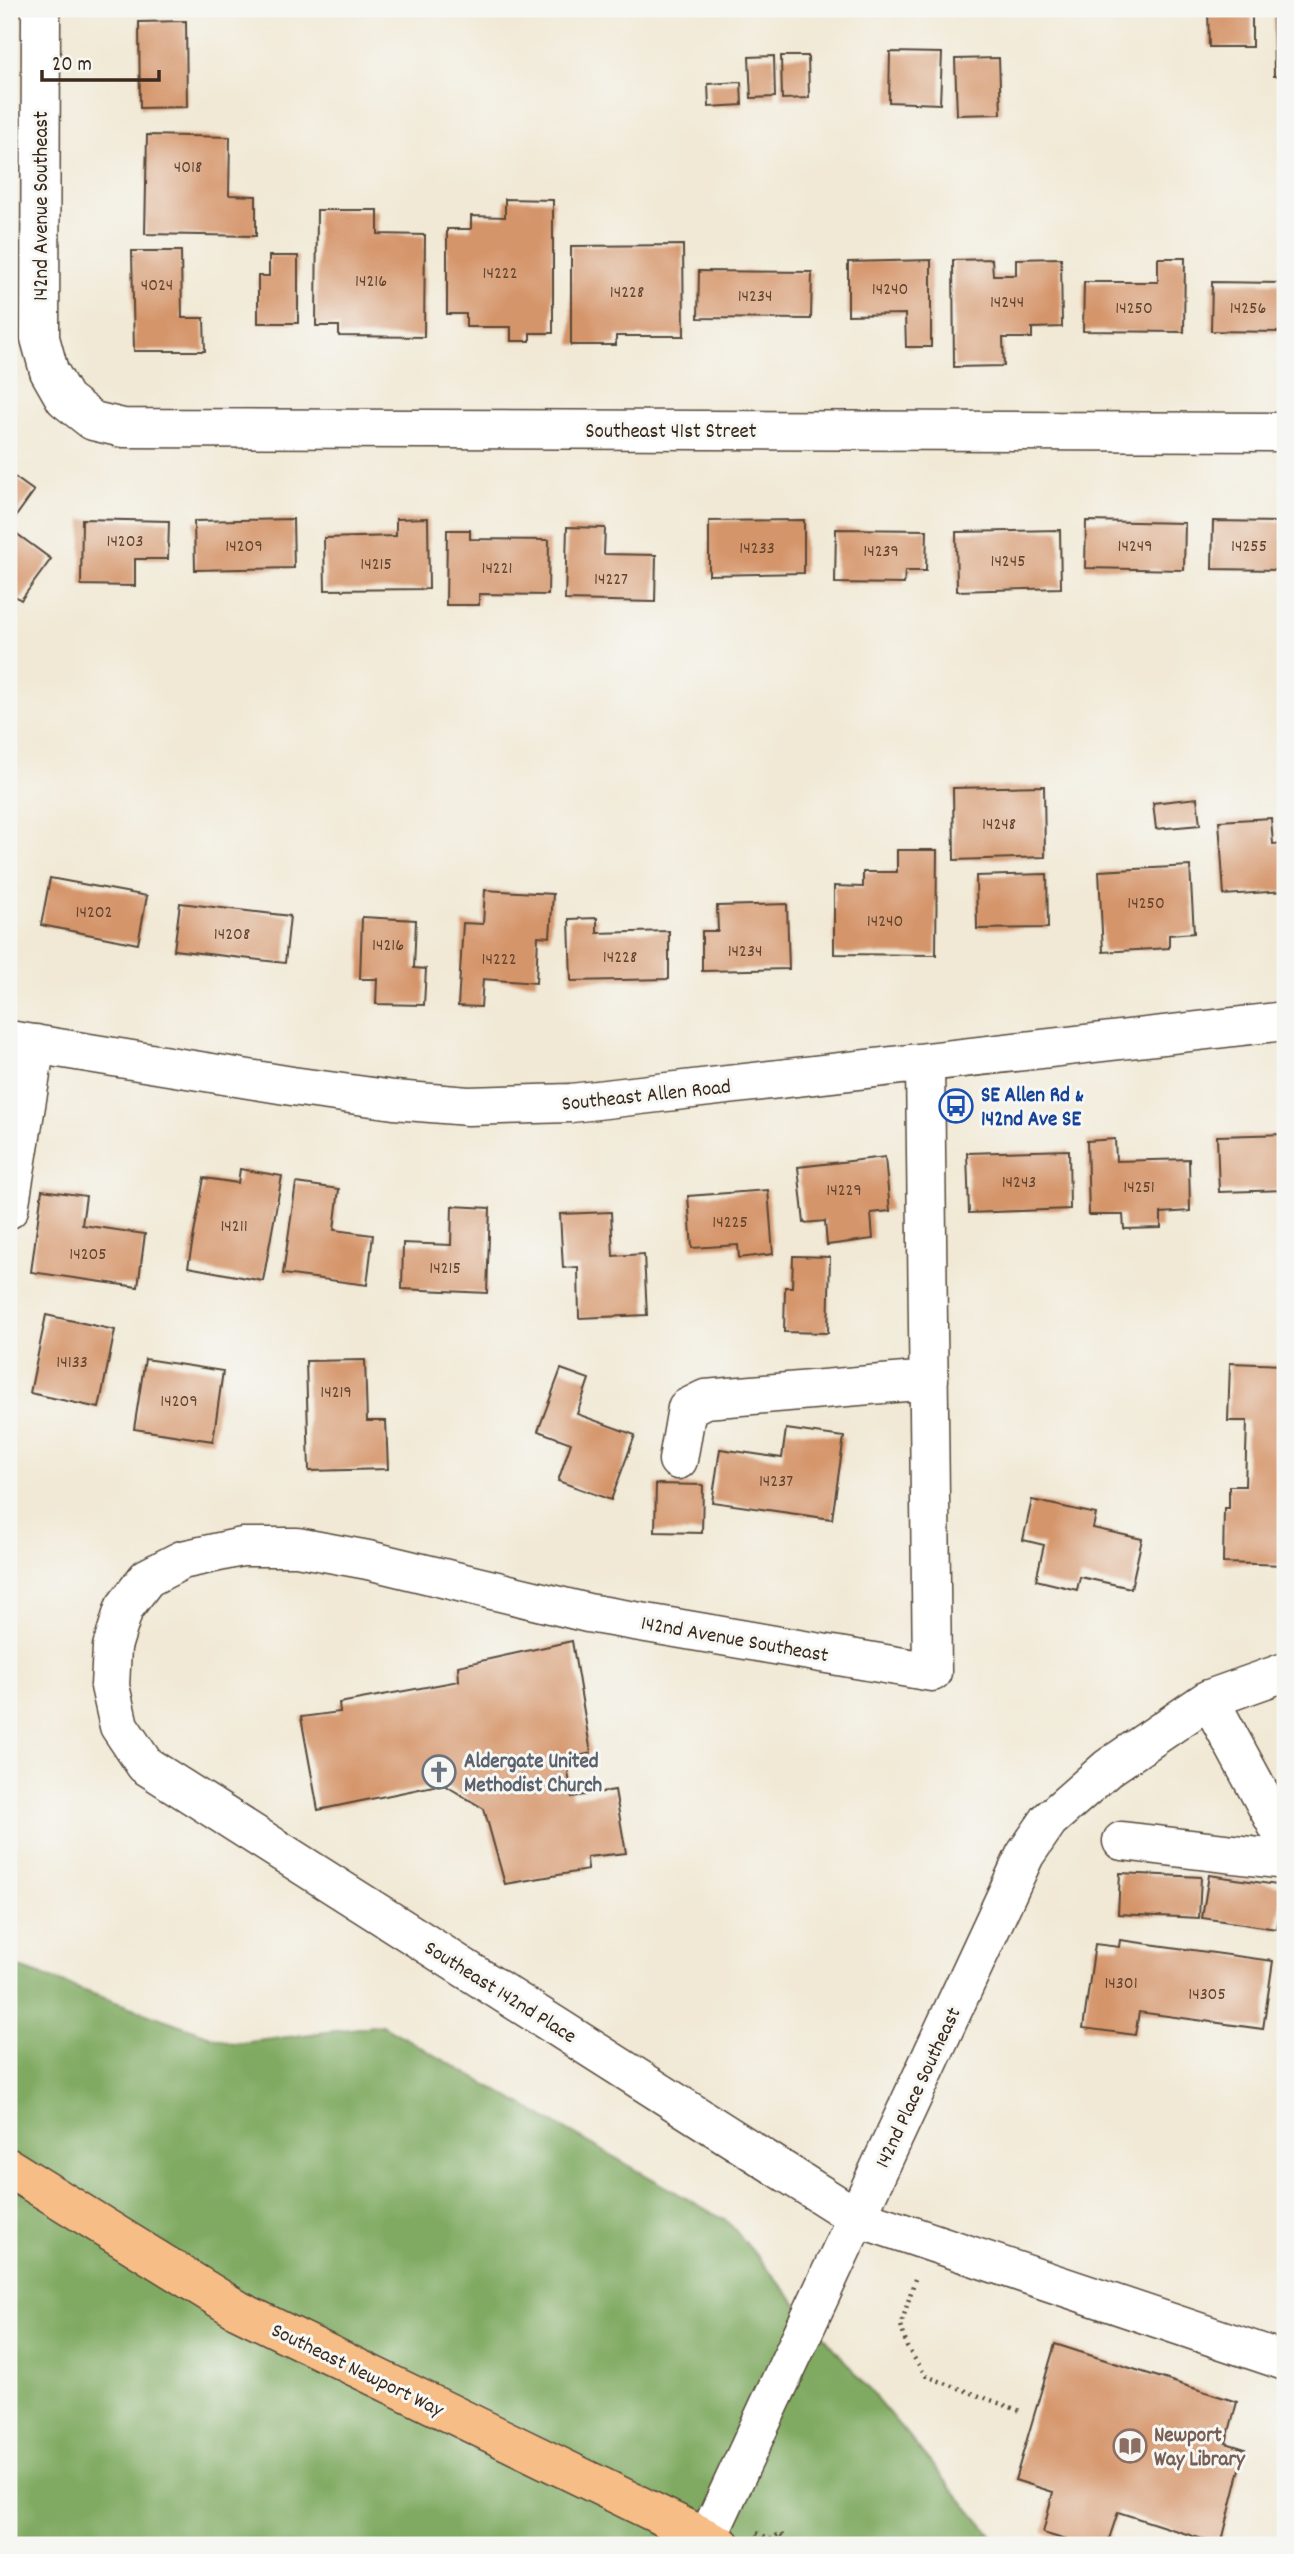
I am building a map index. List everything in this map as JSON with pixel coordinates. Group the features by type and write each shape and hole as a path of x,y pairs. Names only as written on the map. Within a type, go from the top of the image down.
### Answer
{"main road":[{"name":"Southeast Newport Way","path":"9,2168 238,2310 714,2542"}],"street":[{"name":"142nd Avenue Southeast","path":"41,9 40,338 49,371 65,399"},
{"name":"Southeast 41st Street","path":"65,399 93,421 122,428 1285,432"},
{"name":"Southeast Allen Road","path":"22,1042 292,1086 394,1100 468,1106 571,1103 1285,1021"},
{"path":"9,1209 22,1042"},
{"name":"142nd Avenue Southeast","path":"145,1765 119,1726 110,1686 112,1647 124,1608 147,1578 182,1560 242,1547 309,1549 368,1560 588,1613 932,1672 925,1064"},
{"path":"678,1460 687,1408 705,1399 929,1380"},
{"name":"142nd Place Southeast","path":"714,2542 856,2217 1031,1846 1049,1820 1108,1768 1209,1699 1285,1672"},
{"path":"1209,1699 1285,1840"},
{"name":"Southeast 142nd Place","path":"145,1765 856,2217 1285,2361"},
{"path":"1122,1841 1285,1860"}],"path":[{"path":"916,2274 901,2325 907,2347 926,2376 1023,2412"},
{"path":"771,2539 780,2533 790,2545"}],"green space":[{"path":"9,1964 233,2044 382,2025 728,2222 993,2537 1020,2545 9,2545"}],"building":[{"path":"1208,9 1252,9 1252,47 1209,47"},
{"path":"1273,9 1285,9 1285,76 1274,76"},
{"path":"186,21 187,107 140,108 139,22"},
{"path":"890,52 942,53 940,104 889,102"},
{"path":"774,56 775,97 751,98 749,57"},
{"path":"781,56 808,56 809,98 782,99"},
{"path":"999,58 1001,114 957,115 955,59"},
{"path":"741,82 742,105 709,107 708,84"},
{"path":"147,135 230,137 229,195 256,196 256,236 145,234"},
{"path":"505,199 553,200 553,333 530,333 530,341 511,341 511,327 466,327 466,314 447,314 447,229 471,229 471,216 505,217"},
{"path":"317,210 378,210 378,234 425,235 424,337 339,336 339,326 316,326"},
{"path":"683,245 684,336 616,336 616,345 571,345 571,246"},
{"path":"132,251 181,251 182,318 204,318 205,351 134,351"},
{"path":"269,256 298,256 298,323 258,323 258,276 269,276"},
{"path":"1061,258 1062,327 1032,328 1032,338 1003,338 1004,366 954,367 953,260 992,259 993,275 1016,275 1016,259"},
{"path":"1158,258 1185,258 1184,332 1083,331 1084,282 1158,282"},
{"path":"931,260 931,347 906,347 905,314 848,315 848,262"},
{"path":"699,271 812,272 811,319 698,318"},
{"path":"1212,282 1285,283 1285,332 1211,331"},
{"path":"9,473 34,491 9,526"},
{"path":"428,518 429,589 325,590 324,538 396,536 396,519"},
{"path":"82,519 169,521 168,559 135,559 135,586 81,585"},
{"path":"293,519 294,568 195,570 194,521"},
{"path":"804,520 804,573 709,575 709,521"},
{"path":"1086,521 1185,523 1184,570 1085,568"},
{"path":"1213,521 1285,522 1285,570 1212,569"},
{"path":"567,527 605,528 604,554 656,555 655,602 565,600"},
{"path":"9,528 51,559 21,600 9,592"},
{"path":"836,529 927,530 926,571 905,571 904,584 835,583"},
{"path":"447,530 470,530 470,539 549,540 548,595 479,594 479,605 446,605"},
{"path":"1060,530 1061,588 957,591 956,532"},
{"path":"1044,786 1045,857 954,860 953,788"},
{"path":"1197,798 1200,825 1156,829 1153,803"},
{"path":"1271,818 1273,844 1285,843 1285,891 1224,895 1219,821"},
{"path":"897,850 937,850 936,955 834,954 834,886 863,887 863,872 897,872"},
{"path":"9,857 14,858 10,881 9,880"},
{"path":"1190,866 1194,933 1169,935 1169,948 1103,952 1099,871"},
{"path":"1047,874 1048,928 977,929 976,876"},
{"path":"50,878 147,896 138,944 41,925"},
{"path":"485,890 553,894 550,937 538,936 536,983 483,979 481,1007 458,1006 463,923 483,924"},
{"path":"180,903 290,916 285,963 174,950"},
{"path":"787,904 789,969 702,971 702,931 718,931 717,906"},
{"path":"362,917 416,920 414,968 426,969 424,1005 376,1004 377,979 360,979"},
{"path":"597,918 597,933 669,931 669,979 571,981 569,919"},
{"path":"1285,1134 1285,1190 1219,1192 1217,1136"},
{"path":"1115,1139 1116,1161 1189,1159 1190,1211 1161,1213 1161,1228 1124,1229 1123,1215 1089,1215 1087,1141"},
{"path":"1069,1150 1070,1209 969,1213 967,1153"},
{"path":"885,1157 890,1211 871,1213 873,1239 827,1245 825,1221 804,1223 798,1167"},
{"path":"240,1169 282,1176 263,1281 188,1267 204,1178 238,1183"},
{"path":"296,1183 339,1189 334,1230 373,1235 367,1285 283,1274"},
{"path":"42,1190 86,1196 82,1225 145,1234 138,1287 31,1272"},
{"path":"768,1190 773,1254 739,1258 738,1245 692,1248 688,1196"},
{"path":"452,1206 490,1208 487,1293 402,1289 403,1243 451,1245"},
{"path":"611,1212 613,1256 644,1254 647,1315 579,1318 578,1267 563,1268 560,1214"},
{"path":"793,1256 830,1257 828,1333 784,1332 785,1287 792,1287"},
{"path":"46,1315 115,1330 99,1408 30,1393"},
{"path":"145,1359 223,1371 213,1441 134,1429"},
{"path":"365,1360 367,1421 386,1421 388,1469 309,1471 306,1361"},
{"path":"1230,1363 1285,1365 1285,1565 1223,1563 1224,1508 1229,1508 1229,1486 1245,1486 1247,1421 1228,1421"},
{"path":"561,1369 589,1379 577,1414 635,1435 611,1500 558,1481 571,1443 538,1431"},
{"path":"786,1429 844,1437 832,1519 712,1502 720,1449 782,1458"},
{"path":"656,1484 703,1485 702,1533 655,1532"},
{"path":"1032,1500 1096,1514 1093,1528 1142,1539 1131,1588 1080,1577 1077,1590 1036,1580 1044,1545 1023,1540"},
{"name":"Aldergate United Methodist Church","path":"572,1641 591,1753 566,1759 572,1797 615,1790 626,1853 587,1857 588,1870 505,1884 484,1809 443,1784 318,1810 301,1717 340,1712 339,1703 459,1681 458,1666"},
{"path":"1120,1873 1201,1877 1199,1918 1118,1914"},
{"path":"1209,1875 1284,1886 1277,1929 1202,1918"},
{"path":"1120,1940 1273,1961 1263,2029 1139,2012 1135,2035 1083,2028 1095,1944 1119,1947"},
{"name":"Newport Way Library","path":"1055,2344 1237,2402 1226,2443 1245,2449 1221,2545 1118,2512 1107,2545 1083,2545 1043,2533 1053,2492 1015,2480"}],"place":[{"name":"SE Allen Rd & 142nd Ave SE","path":"956,1106"},
{"name":"Aldergate United Methodist Church","path":"439,1772"},
{"name":"Newport Way Library","path":"1130,2446"}]}
